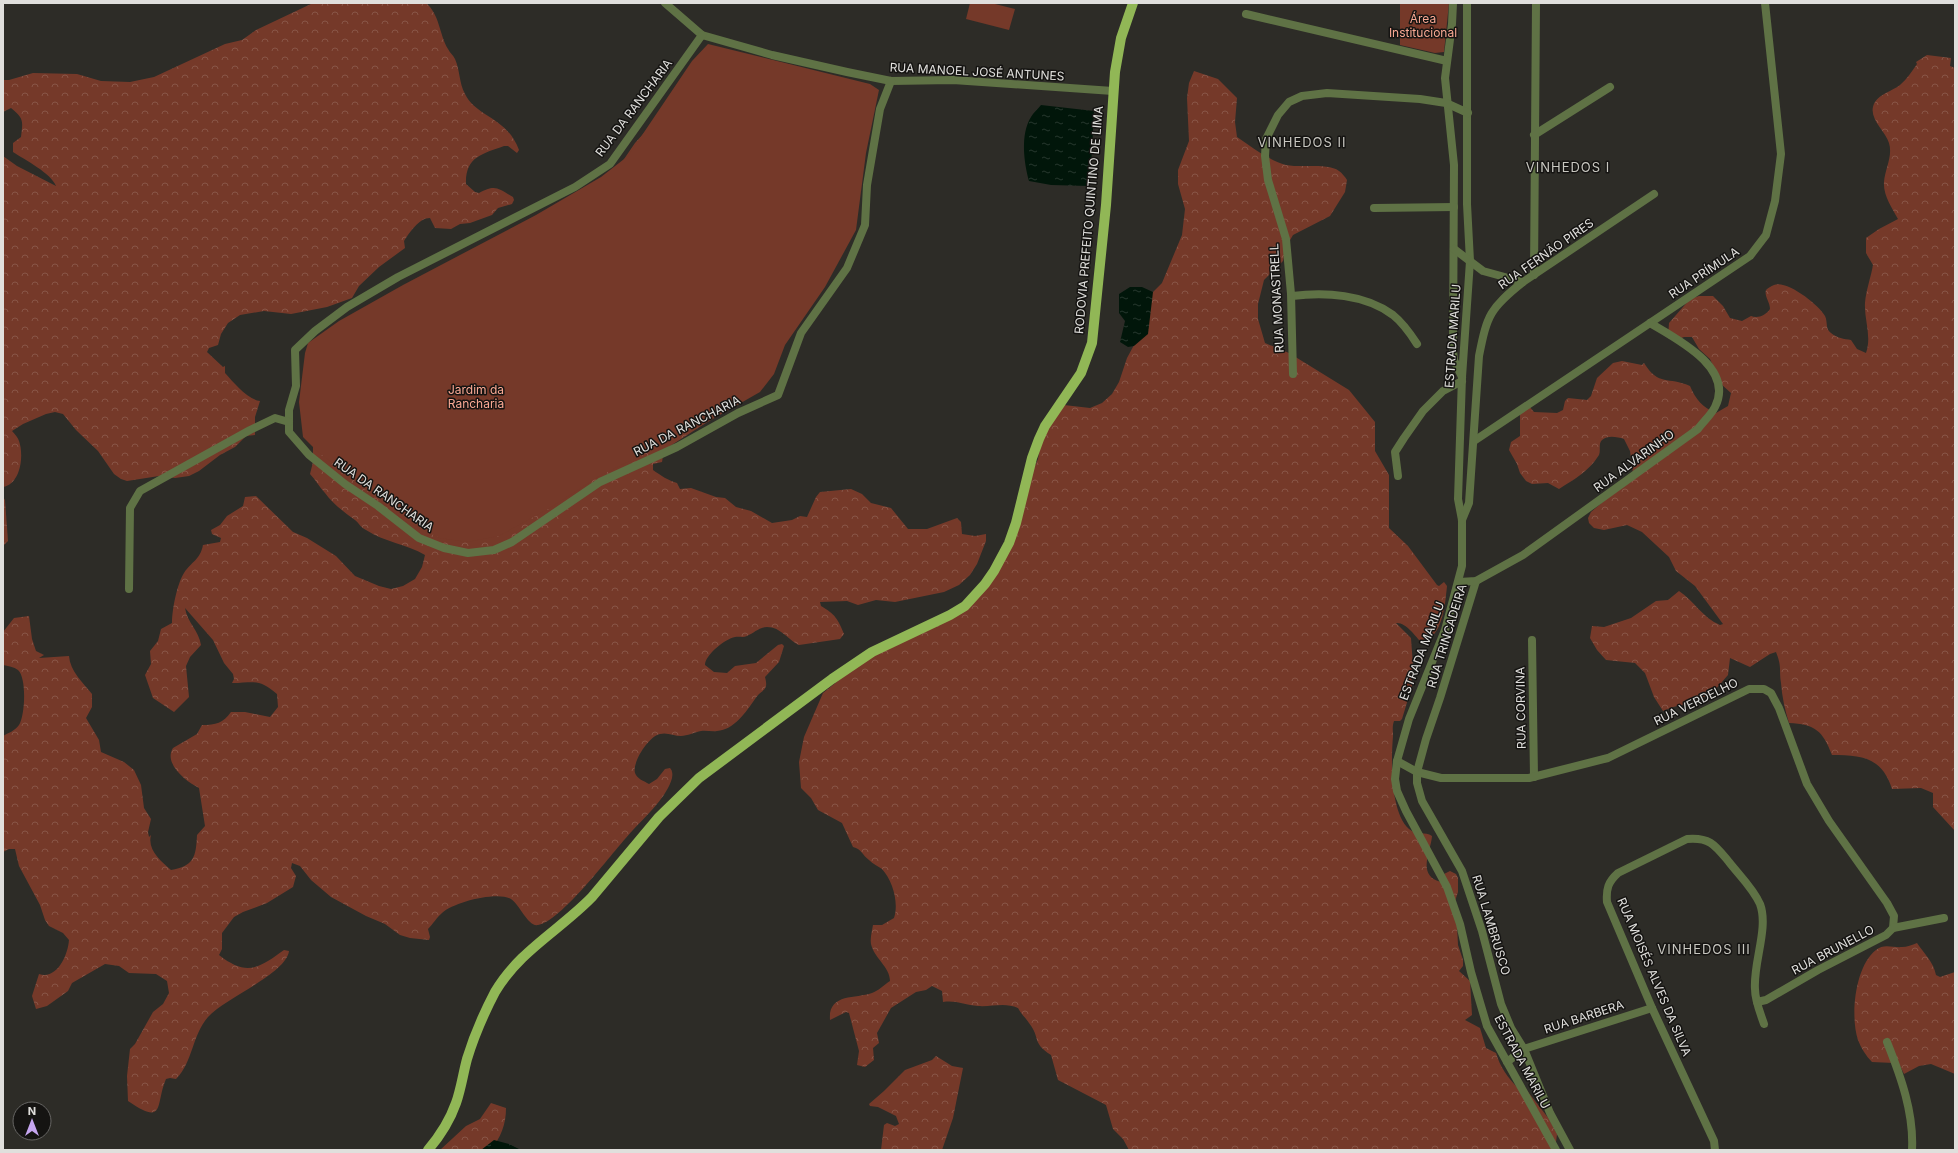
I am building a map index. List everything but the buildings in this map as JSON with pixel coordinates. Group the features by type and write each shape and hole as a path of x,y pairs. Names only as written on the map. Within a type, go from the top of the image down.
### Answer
{"main road":[{"name":"RODOVIA PREFEITO QUINTINO DE LIMA","path":"428,1150 450,1117 457,1102 472,1042 487,1008 507,975 531,948 581,908 592,897 674,801 699,778 832,678 872,652 950,615 964,606 985,584 994,571 1009,543 1016,523 1032,458 1044,426 1081,373 1092,343 1106,205 1113,91 1121,38 1133,3"}],"street":[{"name":"RUA MANOEL JOSÉ ANTUNES","path":"665,3 702,35 772,55 891,81 953,80 1113,91"},
{"path":"1398,476 1395,452 1404,438 1423,411 1443,390 1462,379 1454,360 1453,351 1454,165 1446,103 1445,78 1452,24 1453,3"},
{"name":"ESTRADA MARILU","path":"1467,3 1467,204 1470,261 1462,379 1458,499 1462,520 1462,566 1460,582 1445,630 1409,719 1397,761 1395,778 1397,792 1447,887 1460,924 1471,972 1487,1026 1556,1150"},
{"path":"1534,275 1536,3"},
{"name":"RUA PRÍMULA","path":"1474,441 1750,256 1766,235 1775,201 1781,154 1765,3"},
{"path":"1246,14 1447,61"},
{"name":"RUA DA RANCHARIA","path":"702,35 610,164 575,187 398,278 354,303 315,331 295,350 296,386 289,410 289,432 309,456 419,538 444,548 468,553 494,550 512,542 600,482 677,448 738,414 778,395 801,333 847,268 865,225 866,185 879,116 891,81"},
{"path":"1534,135 1610,86"},
{"name":"RUA MONASTRELL","path":"1293,374 1292,296 1286,239 1268,180 1265,156 1266,139 1282,111 1289,102 1302,96 1327,93 1420,99 1446,103 1468,113"},
{"name":"RUA FERNÃO PIRES","path":"1462,520 1469,503 1479,356 1483,333 1491,311 1506,295 1523,282 1654,194"},
{"path":"1374,208 1454,207"},
{"path":"1454,249 1483,271 1523,282"},
{"path":"1292,296 1312,294 1354,297 1393,315 1407,329 1417,344"},
{"name":"RUA ALVARINHO","path":"1460,582 1476,581 1523,556 1698,429 1715,407 1719,389 1714,371 1689,347 1650,323"},
{"path":"129,588 130,508 140,491 250,430 275,418 289,422"},
{"name":"RUA TRINCADEIRA","path":"1440,698 1476,581"},
{"name":"RUA CORVINA","path":"1532,640 1534,777"},
{"name":"RUA VERDELHO","path":"1397,761 1417,772 1441,778 1534,777 1608,758 1749,689 1764,689 1771,693 1779,708 1807,784 1829,821 1887,903 1894,916 1892,928"},
{"name":"RUA LAMBRUSCO","path":"1440,698 1417,772 1417,783 1422,801 1462,871 1482,931 1501,1004 1511,1028 1524,1049 1550,1113 1570,1150"},
{"name":"RUA MOISÉS ALVES DA SILVA","path":"1715,1150 1714,1141 1652,1008 1607,902 1606,891 1609,882 1618,873 1687,839 1693,838 1710,841 1720,850 1755,895 1760,905 1762,924 1755,988 1757,1002 1764,1024"},
{"name":"RUA BRUNELLO","path":"1757,1002 1766,1000 1818,970 1886,935 1892,928 1944,918"},
{"name":"RUA BARBERA","path":"1507,1062 1524,1049 1652,1008"},
{"path":"1887,1042 1900,1075 1913,1129 1912,1150"}],"green space":[{"path":"313,3 426,3 431,8 437,19 445,43 455,59 465,94 476,108 500,124 507,131 514,139 519,150 517,153 508,146 504,146 482,154 472,162 468,168 466,184 475,192 479,193 493,188 500,189 513,197 514,200 512,204 498,208 492,215 470,223 460,224 451,229 435,228 430,218 422,220 415,226 404,241 405,248 379,267 359,286 352,298 327,307 291,314 264,311 240,315 228,323 221,334 218,345 209,348 207,352 223,367 225,366 225,373 241,390 255,400 260,401 255,417 255,435 246,436 235,447 220,455 199,471 189,476 175,478 159,476 127,481 121,479 114,474 98,451 76,430 63,414 55,412 46,414 23,424 12,431 19,441 21,454 20,468 14,481 3,487 3,156 17,166 56,186 49,176 13,152 13,143 21,137 22,120 11,108 3,112 3,80 9,80 33,73 77,74 101,81 130,82 154,77 225,44 242,40 256,30"},
{"path":"970,3 991,3 1015,9 1009,30 966,19"},
{"name":"Área Institucional","path":"1400,3 1449,3 1444,52 1435,53 1400,45"},
{"name":"Jardim da Rancharia","path":"708,44 870,84 879,90 866,153 856,230 825,287 785,345 774,374 760,392 690,432 601,475 548,509 499,536 467,542 440,538 405,521 316,450 303,437 299,402 305,353 308,343 339,321 403,285 536,215 601,177 628,156 692,61"},
{"path":"1927,55 1951,58 1950,66 1955,68 1955,831 1933,807 1933,793 1921,788 1892,789 1888,778 1876,764 1861,757 1832,755 1825,740 1817,730 1805,725 1789,723 1783,698 1780,665 1776,652 1770,654 1750,667 1730,658 1728,675 1714,691 1695,702 1663,711 1654,697 1645,673 1635,663 1606,660 1597,650 1590,638 1592,626 1604,627 1631,618 1656,601 1668,600 1679,591 1714,622 1720,625 1723,624 1695,586 1676,571 1669,557 1642,532 1627,525 1604,530 1594,528 1589,523 1588,518 1591,512 1619,488 1633,473 1630,451 1624,439 1616,437 1604,438 1600,443 1599,455 1595,461 1581,474 1559,489 1548,483 1532,484 1526,481 1520,473 1509,450 1511,442 1520,436 1520,413 1529,406 1534,412 1557,413 1563,410 1565,401 1568,398 1587,400 1591,396 1597,378 1613,363 1622,361 1642,365 1644,363 1654,375 1659,378 1690,386 1700,402 1716,413 1728,406 1731,393 1721,384 1710,359 1699,349 1692,337 1684,337 1674,341 1668,338 1669,323 1690,299 1699,296 1713,296 1723,306 1730,318 1742,321 1751,316 1762,316 1770,309 1766,297 1766,290 1771,286 1780,284 1787,286 1802,294 1822,311 1826,318 1828,330 1833,335 1851,340 1857,349 1866,353 1868,347 1868,334 1865,303 1873,265 1866,253 1866,238 1898,219 1888,201 1884,187 1890,153 1889,143 1874,118 1873,108 1877,99 1900,85 1917,64 1916,62"},
{"path":"1194,71 1218,79 1237,98 1235,122 1237,137 1260,153 1279,163 1292,166 1328,167 1340,172 1347,180 1345,192 1330,216 1293,235 1286,247 1283,261 1264,280 1258,304 1258,319 1265,343 1289,353 1349,390 1375,422 1375,451 1389,475 1389,528 1408,546 1437,585 1439,586 1444,582 1447,586 1442,619 1439,627 1429,639 1422,643 1407,627 1400,623 1396,623 1411,638 1413,666 1411,673 1412,686 1402,719 1400,721 1394,721 1393,725 1392,771 1395,798 1398,811 1409,829 1432,836 1427,862 1429,874 1433,879 1441,882 1444,874 1450,871 1456,874 1458,878 1458,892 1453,907 1457,926 1458,945 1463,960 1463,966 1459,971 1470,981 1472,1015 1465,1020 1480,1028 1486,1048 1496,1053 1502,1068 1511,1080 1518,1088 1525,1088 1549,1119 1557,1134 1555,1150 1129,1150 1123,1139 1113,1129 1106,1105 1058,1080 1051,1055 1038,1043 1033,1028 1018,1008 1008,1005 978,1006 956,1002 943,1002 942,991 932,986 926,990 916,992 891,1008 877,1033 879,1043 873,1048 874,1060 865,1067 857,1065 859,1051 849,1013 846,1012 830,1020 833,1005 838,1001 872,993 890,981 885,967 875,954 871,944 871,939 873,925 882,925 894,918 896,906 892,886 882,869 858,849 853,847 842,823 818,810 811,798 801,788 799,762 804,737 823,693 872,653 973,599 1007,539 1018,505 1038,459 1041,442 1047,426 1064,405 1090,408 1102,403 1112,394 1119,382 1127,358 1140,334 1152,293 1162,283 1182,235 1185,209 1178,184 1178,170 1189,141 1187,98 1189,83"},
{"path":"654,122 732,406 664,450 662,462 653,464 653,470 677,483 680,489 691,488 716,497 725,498 736,507 751,511 772,523 792,520 800,516 807,517 816,497 820,492 851,489 862,494 871,503 891,508 908,529 927,529 957,518 961,522 962,534 975,536 986,534 986,541 977,564 970,575 959,585 944,592 895,602 876,600 858,605 847,601 820,602 821,606 833,614 840,624 844,634 840,639 799,645 780,631 764,627 746,637 731,638 716,648 708,657 705,665 714,672 727,673 735,666 756,663 778,645 782,644 784,646 779,662 765,677 766,685 764,690 744,715 734,724 723,730 701,731 683,736 665,733 660,734 646,744 636,763 635,773 637,777 649,784 657,779 665,769 670,768 672,773 671,781 664,795 584,888 559,913 538,925 531,923 511,899 496,896 486,897 456,905 438,916 428,929 430,937 429,940 410,938 400,935 385,924 366,916 331,897 311,880 300,866 292,863 291,868 296,876 293,887 267,903 234,917 222,933 222,949 219,955 237,966 245,968 253,968 260,965 284,950 289,951 285,960 267,977 227,1002 208,1017 199,1032 182,1072 176,1079 166,1079 157,1109 154,1112 148,1112 140,1109 128,1101 127,1076 130,1049 135,1044 153,1012 163,1004 169,993 167,981 156,974 129,973 119,966 105,964 72,983 68,991 47,1006 36,1009 32,996 39,974 45,975 56,970 64,959 69,940 63,933 49,926 45,920 40,905 19,866 15,849 9,849 3,852 3,736 19,725 23,714 24,689 21,674 18,670 3,665 3,632 14,618 29,616 32,639 36,651 44,655 39,658 69,656 74,672 92,694 92,707 86,718 99,740 101,752 124,762 134,770 141,785 144,808 151,819 148,832 149,837 151,835 150,840 153,850 159,859 171,870 185,866 189,863 196,849 197,835 205,826 199,788 183,777 174,766 171,760 173,748 197,734 202,725 219,723 231,712 245,712 270,717 278,707 277,694 260,683 232,683 234,679 233,674 224,663 213,640 185,608 188,618 198,635 201,645 190,657 186,666 189,697 174,712 153,698 145,675 151,664 150,651 158,641 161,629 172,623 175,597 184,573 198,557 203,545 220,542 221,538 212,534 211,530 220,525 227,516 243,506 245,497 256,496 293,532 307,538 336,556 355,576 379,586 391,589 403,586 415,579 422,567 425,555 411,548 373,534 361,527 332,501 310,474 313,462 313,433 530,233 620,165 635,143"},
{"path":"3,497 5,500 8,541 3,546"},
{"path":"1917,943 1931,962 1936,975 1940,977 1955,972 1955,1074 1931,1064 1919,1066 1904,1074 1900,1066 1894,1063 1872,1062 1864,1052 1858,1040 1854,1018 1856,992 1863,967 1869,957 1876,950 1882,947 1904,947"},
{"path":"936,1056 952,1066 963,1068 953,1118 942,1150 881,1150 884,1125 887,1123 895,1126 899,1124 896,1116 878,1107 870,1106 869,1104 905,1070 932,1060"},
{"path":"491,1103 506,1108 502,1130 497,1141 490,1150 440,1150 466,1126 480,1119"}],"water":[{"path":"1041,105 1094,111 1091,168 1088,186 1051,185 1029,181 1024,149 1025,132 1032,116"},
{"path":"1130,287 1142,287 1153,292 1148,334 1134,346 1128,347 1120,342 1125,321 1119,313 1119,294"},
{"path":"494,1140 509,1144 521,1150 481,1150"}],"district":[{"name":"VINHEDOS II","path":"1302,142"},
{"name":"VINHEDOS I","path":"1568,167"},
{"name":"VINHEDOS III","path":"1704,949"}]}
